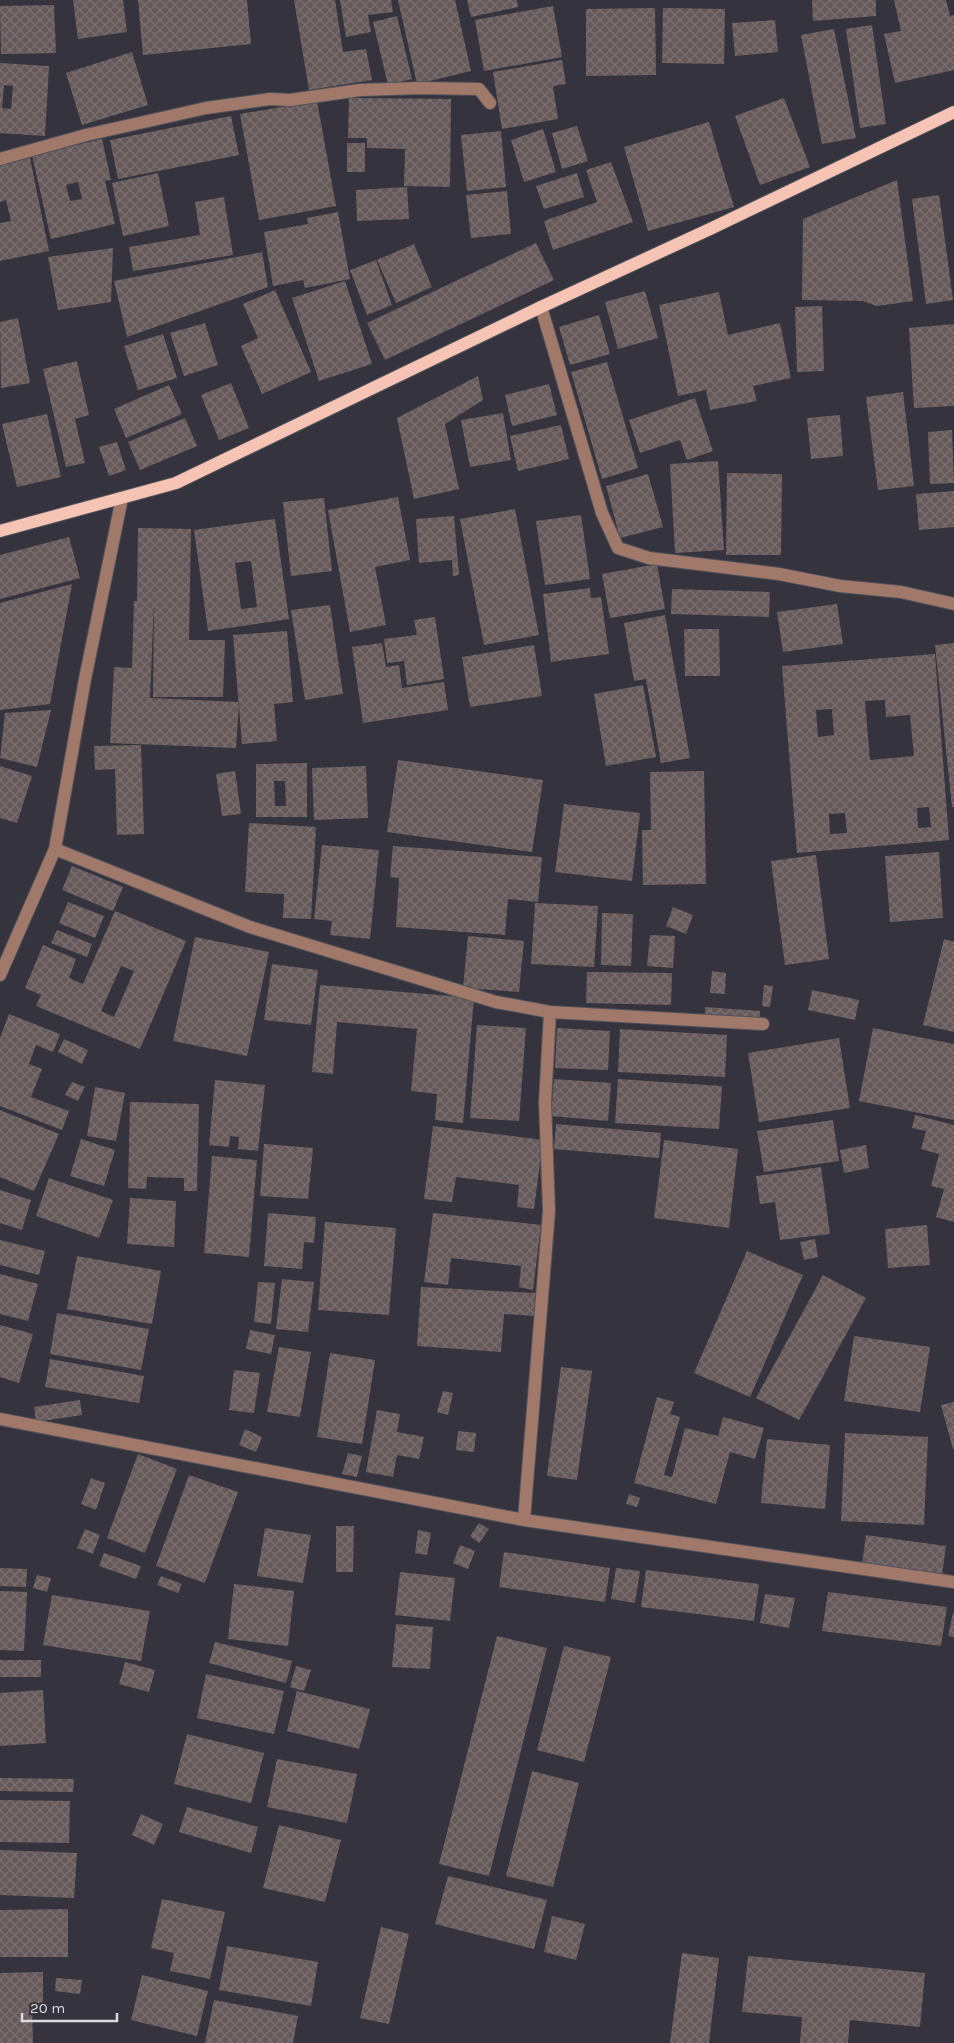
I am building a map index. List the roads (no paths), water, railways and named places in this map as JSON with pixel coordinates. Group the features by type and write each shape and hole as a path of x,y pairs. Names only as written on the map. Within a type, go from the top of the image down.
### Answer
{"main road":[{"path":"0,531 176,483 541,307 710,229 954,112"}],"street":[{"path":"0,159 158,118 270,99 290,100 360,90 479,89 490,103"},
{"path":"541,307 602,513 618,548 649,558 779,574 840,586 901,592 954,604"},
{"path":"0,975 55,849 84,679 122,498"},
{"path":"55,849 250,927 496,1002 550,1012 764,1024"},
{"path":"524,1520 549,1211 545,1102 550,1012"},
{"path":"0,1419 524,1520 954,1582"}]}
